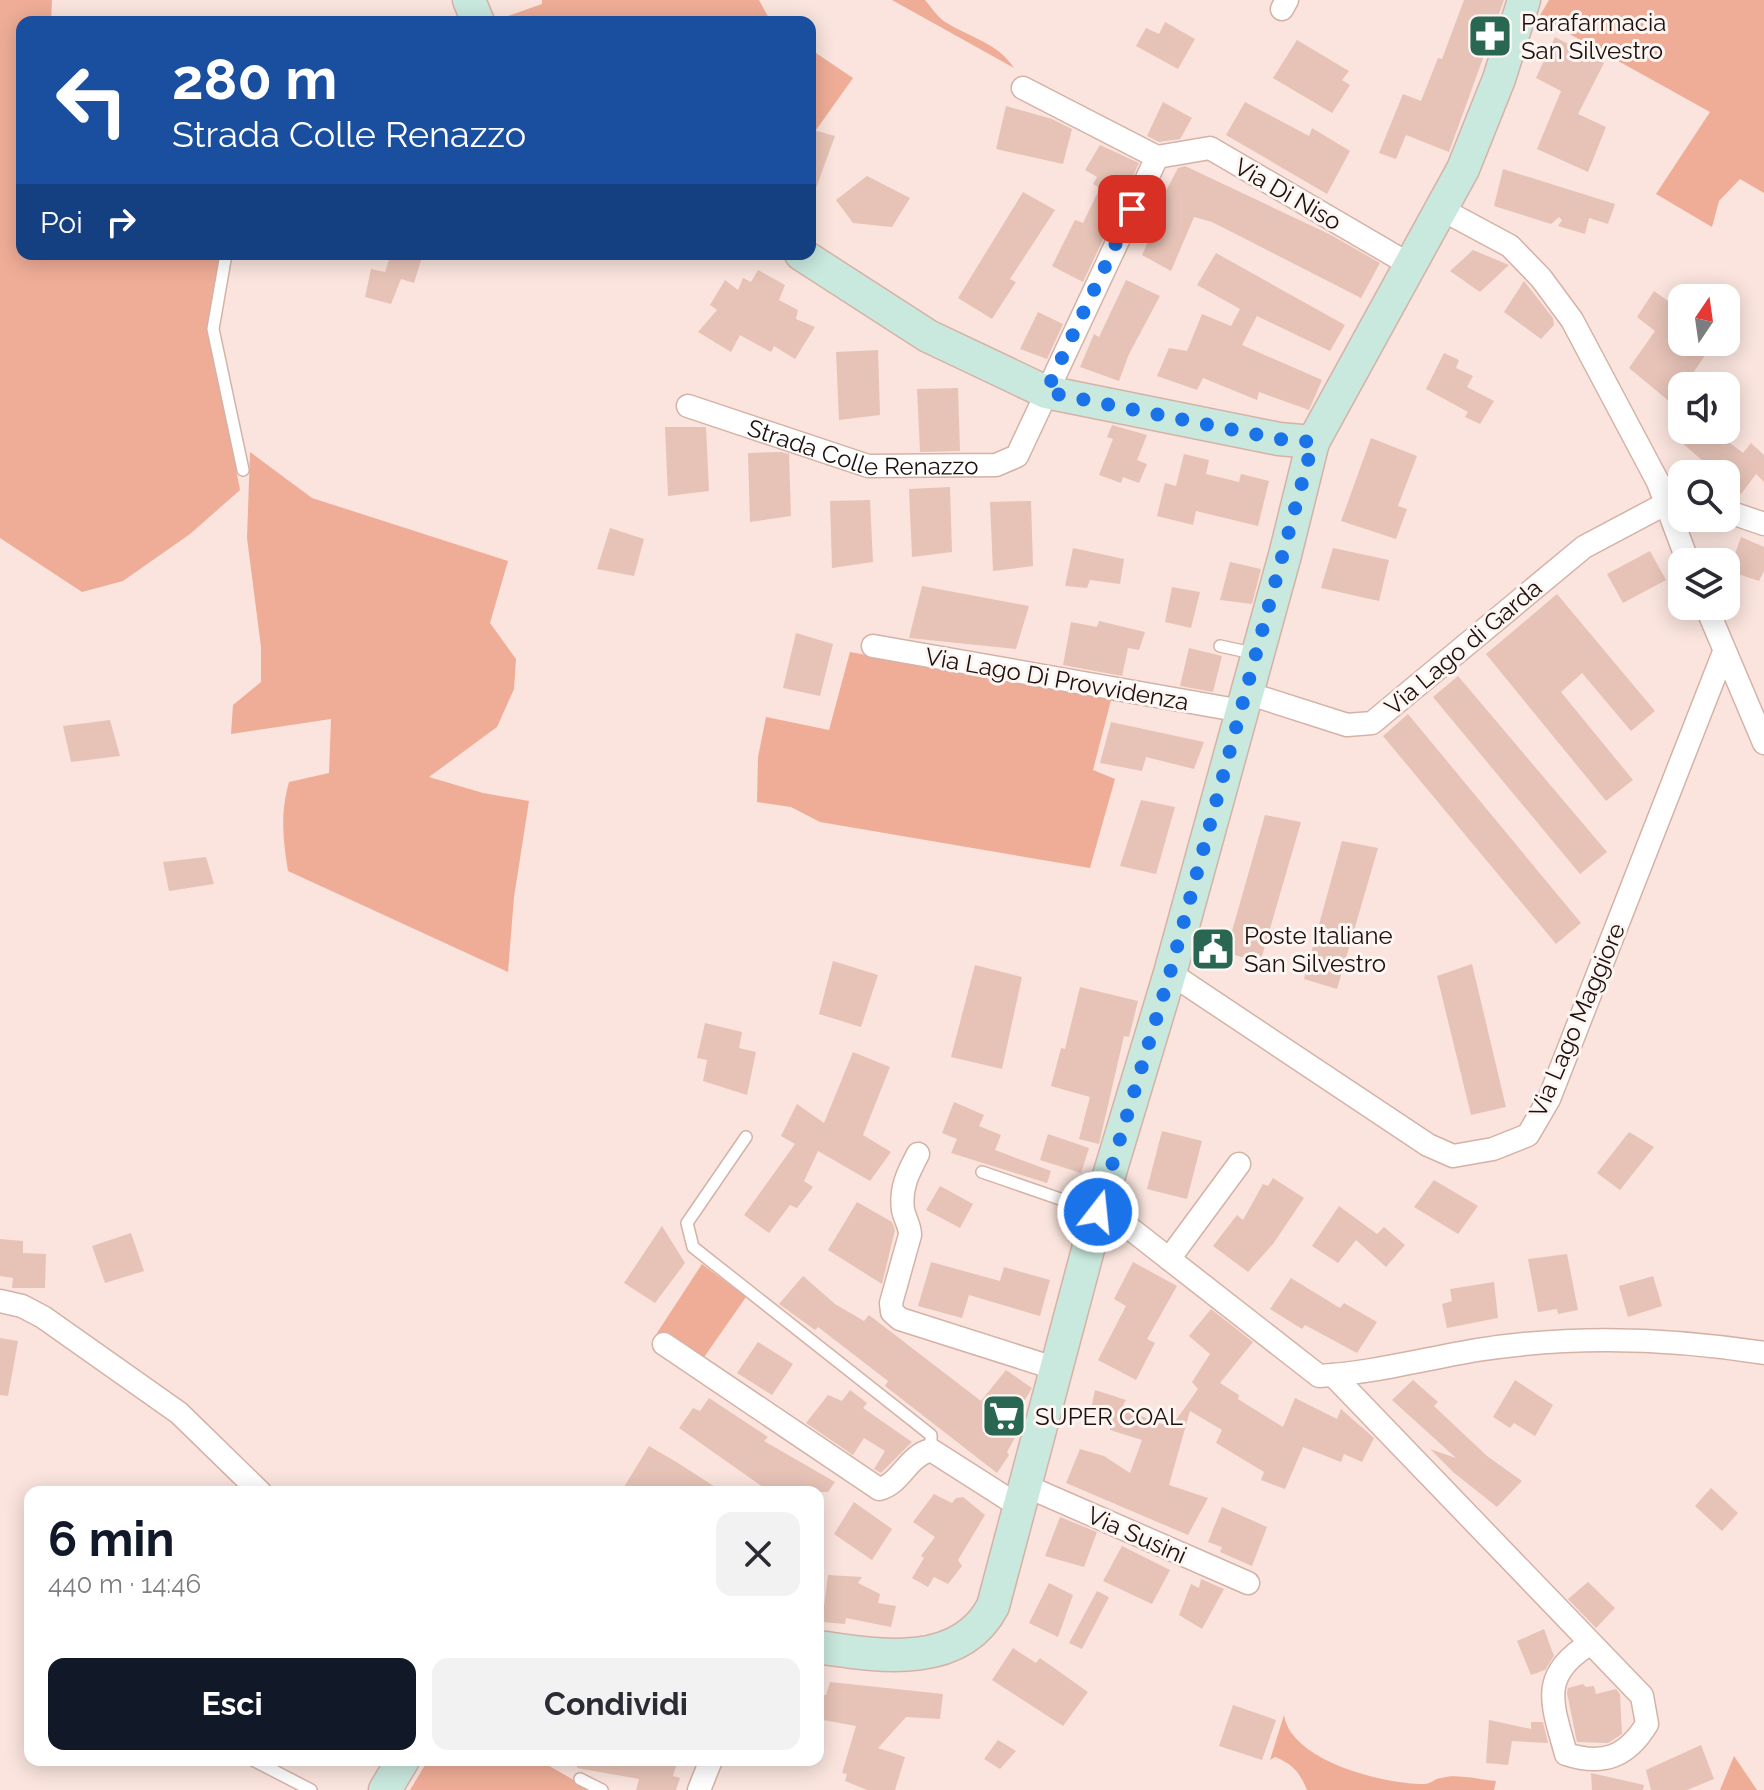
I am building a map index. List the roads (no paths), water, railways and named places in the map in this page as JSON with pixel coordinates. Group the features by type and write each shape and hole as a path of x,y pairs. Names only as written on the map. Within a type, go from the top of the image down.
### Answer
{"street":[{"path":"824,1647 919,1654 952,1647 969,1636 993,1606 1098,1212 1170,973 1245,702 1313,442 1443,210 1483,123 1524,0"},
{"path":"1023,88 1157,157 1046,392"},
{"name":"Via Di Niso","path":"1157,157 1210,148 1412,266"},
{"path":"1443,210 1510,246 1541,278 1572,320 1658,482 1668,492"},
{"path":"810,260 928,336 1003,375 1046,392 1279,439 1313,442"},
{"name":"Strada Colle Renazzo","path":"688,406 868,466 996,465 1017,456 1046,392"},
{"name":"Via Lago di Garda","path":"1245,702 1347,725 1372,723 1584,547 1668,501"},
{"path":"1740,516 1764,524"},
{"path":"1711,620 1764,743"},
{"name":"Via Lago Di Provvidenza","path":"873,646 1245,702"},
{"name":"Via Lago Maggiore","path":"1170,973 1428,1145 1453,1156 1493,1149 1528,1135 1549,1099 1724,652"},
{"path":"918,1154 903,1182 904,1214 910,1226 910,1235 891,1303 892,1312 913,1324 1057,1369"},
{"path":"1169,1259 1239,1164"},
{"path":"1098,1212 1127,1226 1319,1376 1366,1373 1477,1350 1595,1338 1764,1353"},
{"path":"0,1301 22,1306 43,1317 179,1413 254,1486"},
{"path":"664,1344 879,1489 887,1487 918,1453 931,1450"},
{"path":"1333,1375 1591,1643 1642,1696 1647,1724 1636,1742 1624,1753 1604,1760 1566,1754 1552,1705 1552,1683 1558,1671 1591,1643"},
{"name":"Via Susini","path":"931,1450 1011,1501 1024,1495 1248,1583"},
{"path":"385,1790 399,1766"},
{"path":"699,1790 709,1766"}],"lane":[{"path":"225,260 213,329 243,470"},
{"path":"1220,646 1258,654"},
{"path":"746,1137 687,1223 693,1247 931,1435 931,1450"},
{"path":"982,1172 1098,1212"},
{"path":"265,1766 311,1790"},
{"path":"580,1779 602,1790"}],"place":[{"name":"Parafarmacia San Silvestro","path":"1490,36"},
{"name":"Poste Italiane San Silvestro","path":"1213,949"},
{"name":"SUPER COAL","path":"1004,1416"}]}
